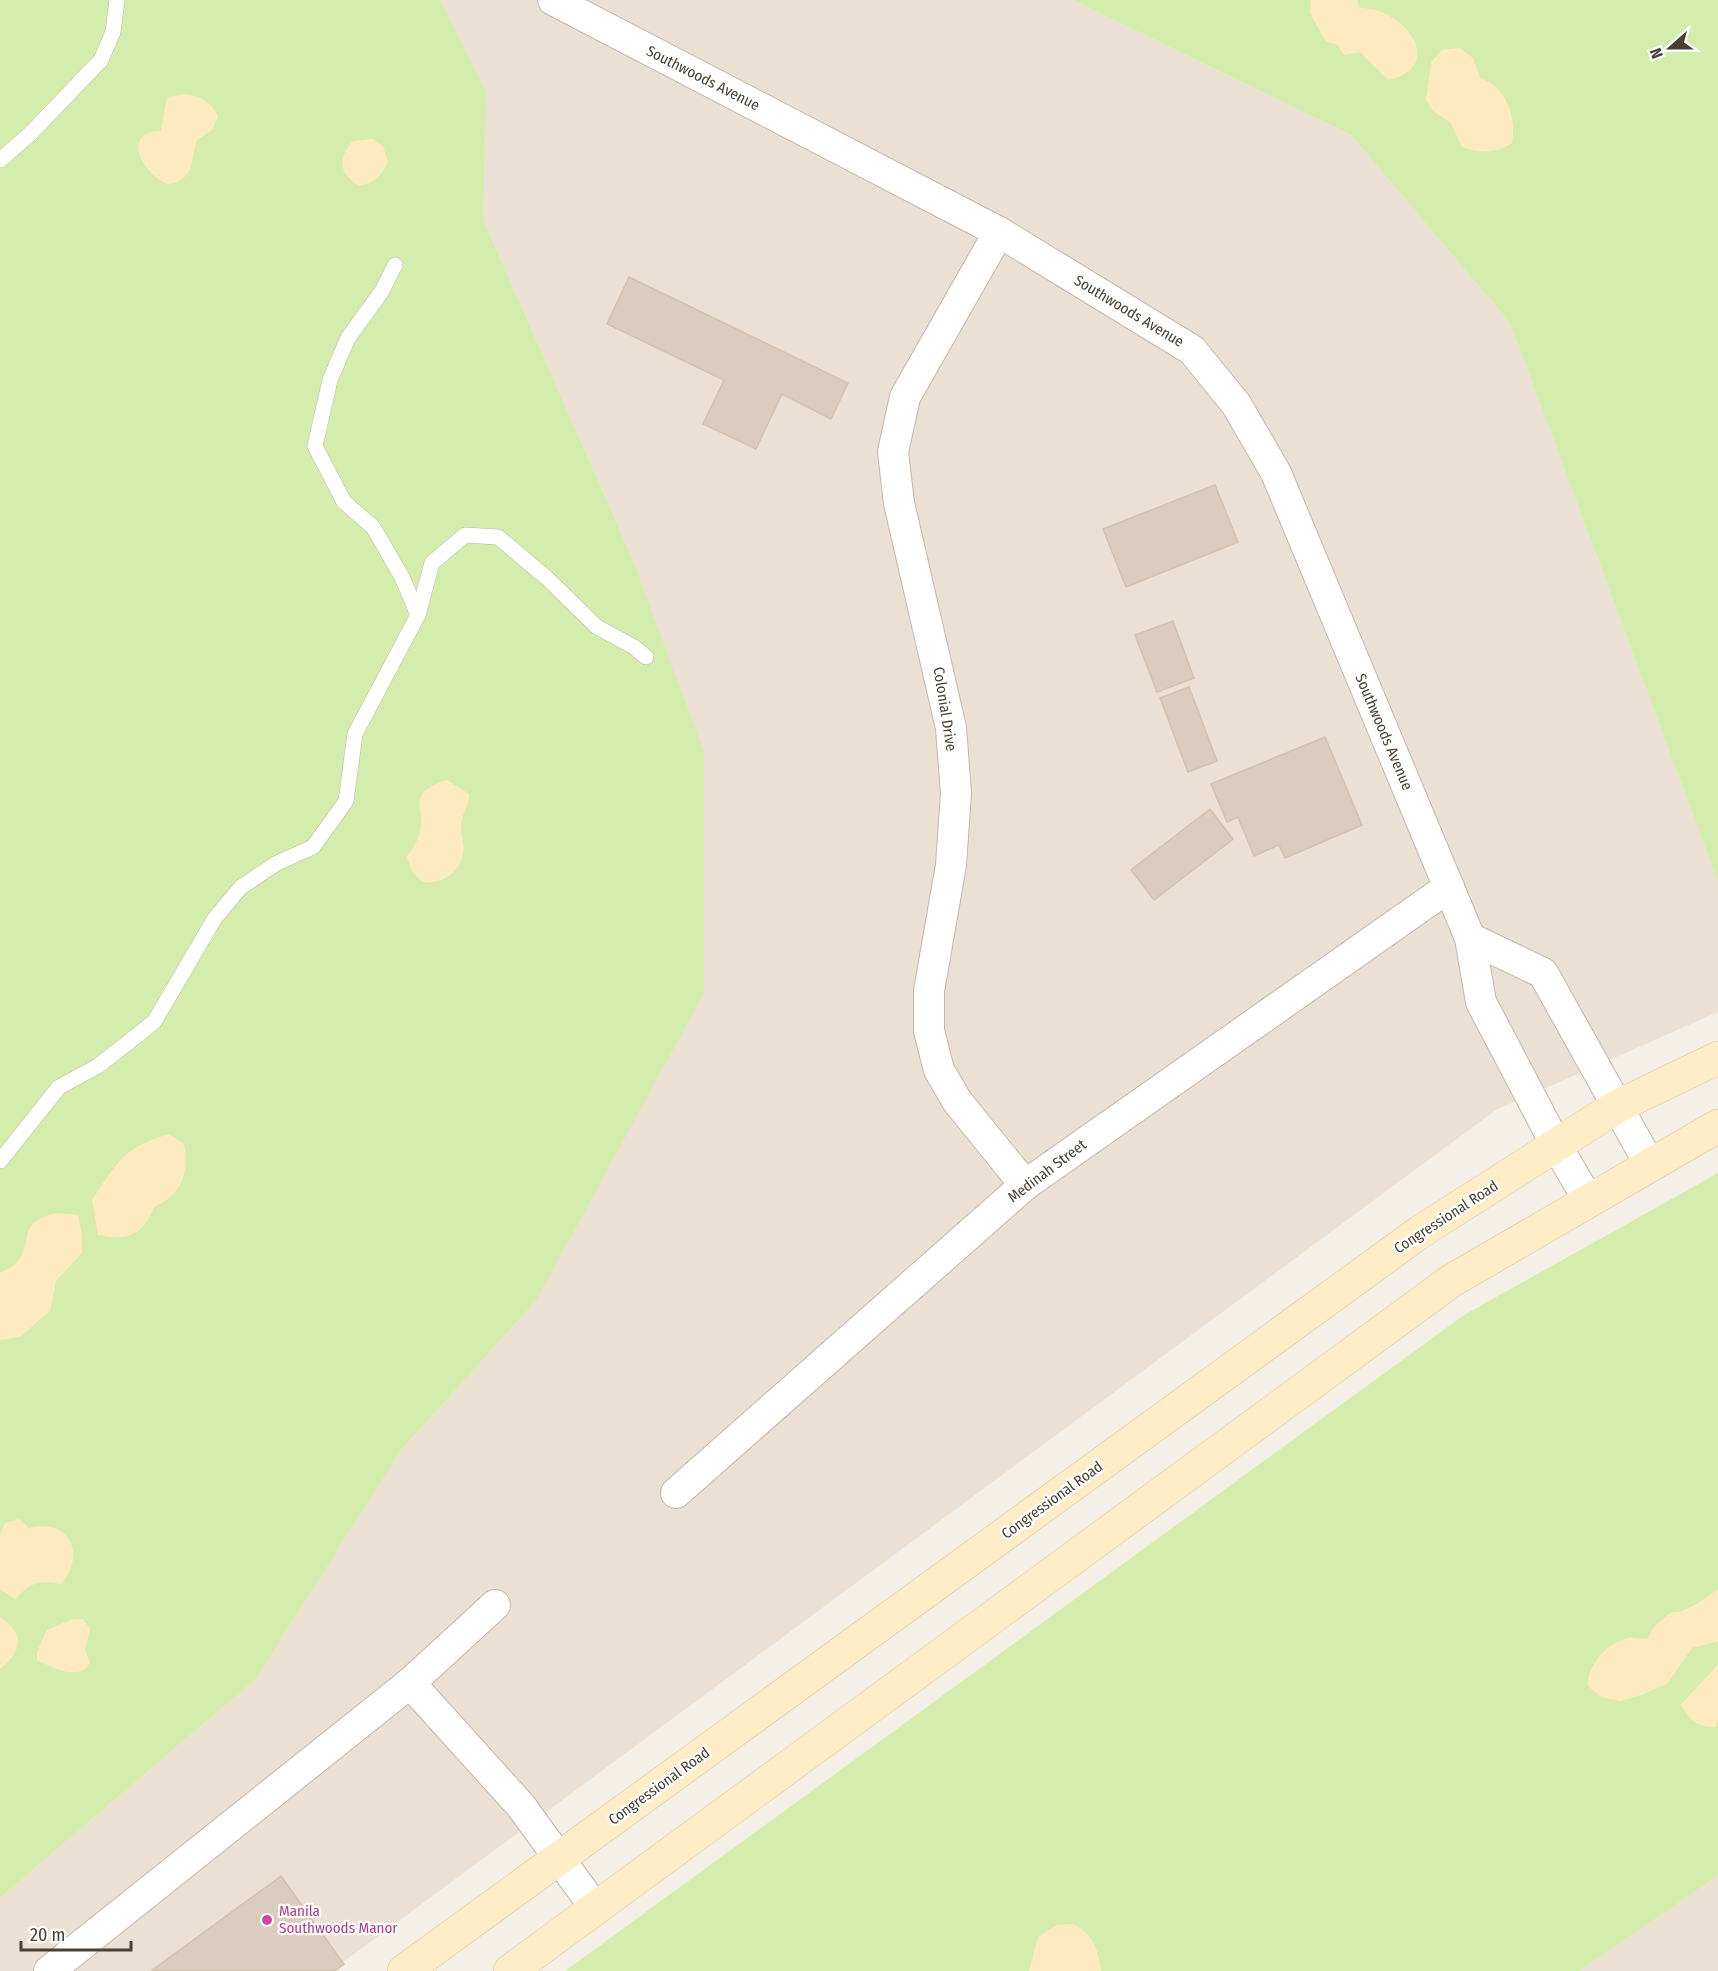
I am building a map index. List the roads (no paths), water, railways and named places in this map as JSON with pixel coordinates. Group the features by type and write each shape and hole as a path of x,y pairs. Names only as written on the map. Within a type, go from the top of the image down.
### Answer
{"main road":[{"name":"Congressional Road","path":"404,1971 1420,1232 1616,1107 1718,1058"},
{"path":"510,1971 1451,1281 1718,1126"}],"street":[{"name":"Southwoods Avenue","path":"553,0 999,232 1192,350 1236,404 1276,473 1470,938 1481,1002 1556,1146 1589,1201"},
{"name":"Colonial Drive","path":"999,232 905,397 893,452 899,503 938,660 951,728 956,793 951,865 929,991 929,1031 939,1070 957,1101 1025,1185"},
{"name":"Medinah Street","path":"676,1493 1025,1185 1449,887"},
{"path":"1470,938 1543,973 1650,1165"},
{"path":"49,1971 410,1683 495,1605"},
{"path":"410,1683 521,1806 596,1909"}],"lane":[{"path":"0,160 30,134 101,60 113,32 117,0"},
{"path":"395,265 382,291 348,338 330,380 315,446 344,502 374,526 402,577 418,615"},
{"path":"0,1161 59,1087 98,1066 154,1022 215,918 241,887 278,863 313,847 346,801 355,734 418,615 432,563 465,535 498,537 548,579 597,627 634,647 646,657"}],"place":[{"name":"Manila Southwoods Manor","path":"267,1920"}]}
